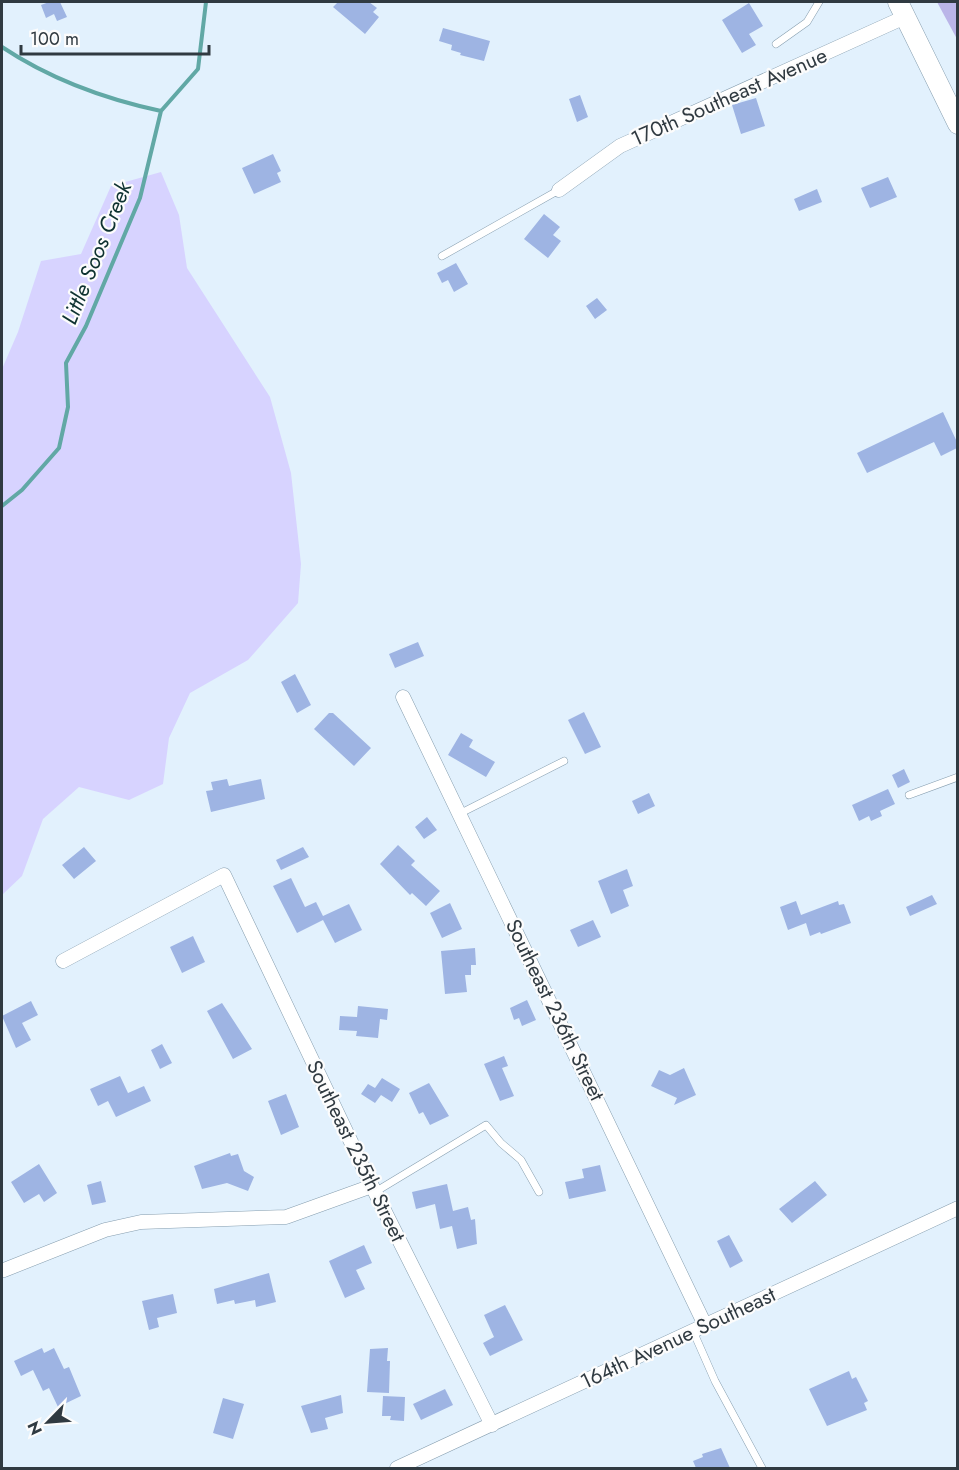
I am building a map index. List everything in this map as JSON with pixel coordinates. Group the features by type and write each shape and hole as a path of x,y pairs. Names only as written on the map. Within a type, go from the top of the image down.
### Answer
{"main road":[{"path":"902,9 957,124"}],"street":[{"name":"170th Southeast Avenue","path":"559,190 620,146 902,9"},
{"name":"Southeast 236th Street","path":"403,697 461,813 699,1328"},
{"name":"Southeast 235th Street","path":"63,961 224,875 373,1189 492,1425"},
{"path":"4,1270 67,1243 132,1224 286,1217 373,1189"},
{"name":"164th Avenue Southeast","path":"398,1468 957,1208"}],"lane":[{"path":"776,44 807,22 819,2"},
{"path":"442,256 559,190"},
{"path":"461,813 564,761"},
{"path":"909,795 957,777"},
{"path":"373,1189 486,1125 501,1143 521,1160 539,1192"},
{"path":"699,1328 715,1381 762,1468"}],"shaded area":[{"path":"937,2 957,2 957,39"},
{"path":"161,172 179,215 187,268 270,397 291,473 301,564 298,603 248,660 190,693 169,738 163,784 129,800 79,787 43,819 22,876 2,895 2,369 18,332 41,261 81,254 111,186"}],"building":[{"path":"60,2 67,17 57,21 54,14 46,18 41,5"},
{"path":"338,2 369,2 377,8 373,12 379,17 365,34 333,7"},
{"path":"749,3 763,26 749,34 756,45 742,53 722,20"},
{"path":"443,28 490,41 484,61 460,55 461,53 451,50 452,45 439,41"},
{"path":"580,95 588,117 577,122 569,99"},
{"path":"756,98 765,126 741,134 732,105"},
{"path":"273,154 281,171 277,173 281,182 254,194 242,168"},
{"path":"888,177 897,197 870,208 861,188"},
{"path":"817,189 822,202 799,211 794,199"},
{"path":"544,214 560,227 553,235 561,241 548,258 524,239"},
{"path":"456,263 468,284 454,292 448,280 442,283 437,273"},
{"path":"597,298 607,310 595,319 586,306"},
{"path":"943,412 957,442 957,448 941,456 934,442 867,473 857,453"},
{"path":"418,642 424,656 395,668 389,654"},
{"path":"295,674 311,705 297,713 281,682"},
{"path":"584,712 601,747 585,754 568,720"},
{"path":"329,713 333,713 371,748 354,766 314,729"},
{"path":"461,733 473,740 469,747 495,762 486,777 448,755"},
{"path":"904,769 910,782 898,788 892,775"},
{"path":"227,779 229,786 261,779 265,799 211,812 206,791 213,790 211,782"},
{"path":"888,789 895,804 880,811 882,816 871,821 869,816 859,821 852,805"},
{"path":"649,793 655,806 638,814 632,801"},
{"path":"427,817 437,830 424,839 415,827"},
{"path":"398,845 415,861 411,865 440,891 426,906 412,893 410,895 380,864"},
{"path":"84,847 96,861 74,879 62,865"},
{"path":"303,847 309,857 281,870 276,860"},
{"path":"627,869 633,886 623,890 629,906 611,914 598,881"},
{"path":"291,878 305,907 316,902 323,916 349,904 362,930 335,943 323,920 297,933 273,886"},
{"path":"932,895 937,904 910,916 906,907"},
{"path":"796,901 801,915 838,901 839,905 844,904 851,923 810,936 806,923 788,930 780,907"},
{"path":"450,903 462,929 442,938 430,913"},
{"path":"593,920 601,937 578,947 570,930"},
{"path":"193,936 205,962 182,973 170,947"},
{"path":"475,948 476,965 471,965 471,975 465,975 467,992 445,994 441,951"},
{"path":"527,1000 536,1020 522,1026 519,1018 514,1020 510,1008"},
{"path":"31,1001 38,1015 22,1023 31,1040 16,1048 2,1016"},
{"path":"222,1003 252,1049 233,1059 207,1011"},
{"path":"358,1006 388,1009 387,1020 380,1019 378,1038 356,1036 357,1031 339,1030 340,1016 357,1017"},
{"path":"162,1044 172,1063 160,1069 151,1050"},
{"path":"504,1056 508,1066 502,1068 514,1096 500,1101 484,1064"},
{"path":"684,1068 696,1095 674,1105 677,1098 651,1086 659,1070 670,1075"},
{"path":"120,1076 128,1093 144,1086 151,1101 116,1117 108,1101 98,1106 90,1089"},
{"path":"382,1078 400,1089 392,1102 381,1095 375,1103 361,1094 368,1084 375,1088"},
{"path":"429,1083 449,1116 430,1125 423,1112 419,1114 409,1093"},
{"path":"286,1094 299,1127 281,1135 268,1101"},
{"path":"230,1153 231,1156 238,1154 244,1171 254,1177 248,1191 227,1183 202,1189 194,1166"},
{"path":"39,1164 57,1193 44,1202 39,1194 24,1203 11,1182"},
{"path":"600,1165 606,1191 569,1199 565,1182 584,1178 582,1169"},
{"path":"101,1181 106,1202 92,1205 87,1185"},
{"path":"815,1181 827,1195 792,1223 779,1209"},
{"path":"447,1184 453,1211 468,1207 471,1220 475,1219 477,1244 457,1249 452,1226 440,1229 435,1204 416,1209 412,1192"},
{"path":"729,1235 743,1261 730,1268 717,1241"},
{"path":"364,1245 372,1263 356,1270 365,1289 345,1298 329,1261"},
{"path":"269,1273 276,1302 256,1307 255,1300 235,1304 234,1300 217,1304 214,1289"},
{"path":"173,1294 177,1313 157,1318 159,1327 149,1330 142,1301"},
{"path":"505,1305 523,1340 490,1356 483,1343 494,1337 484,1315"},
{"path":"42,1348 44,1353 54,1348 64,1369 69,1367 81,1396 58,1407 49,1388 43,1391 33,1370 21,1376 14,1361"},
{"path":"388,1348 389,1393 367,1392 370,1349"},
{"path":"849,1371 852,1379 856,1377 868,1401 864,1403 867,1410 827,1426 809,1389"},
{"path":"445,1389 453,1405 421,1420 413,1404"},
{"path":"341,1395 343,1413 325,1418 328,1429 311,1433 301,1406"},
{"path":"383,1396 405,1397 404,1421 390,1420 391,1416 382,1416"},
{"path":"223,1398 244,1404 233,1439 213,1433"},
{"path":"721,1448 730,1468 696,1468 693,1461 703,1457 702,1454"}],"waterway":[{"name":"Little Soos Creek","path":"2,506 22,490 59,448 68,407 66,363 86,326 140,198 161,111 198,69 206,2"},
{"path":"2,47 39,69 78,86 161,111"}]}
